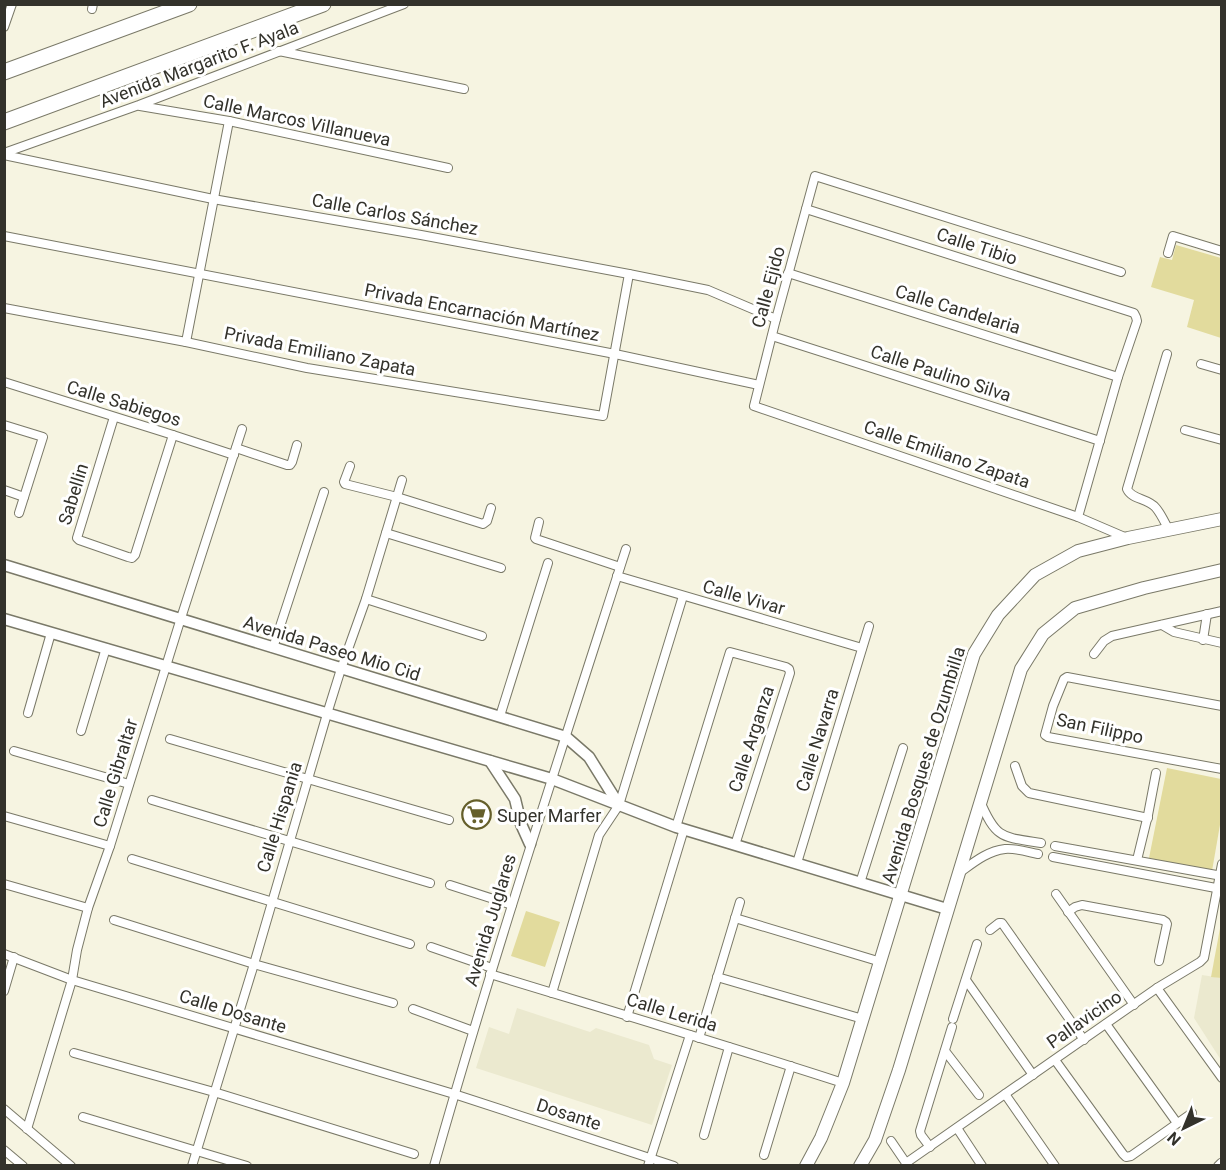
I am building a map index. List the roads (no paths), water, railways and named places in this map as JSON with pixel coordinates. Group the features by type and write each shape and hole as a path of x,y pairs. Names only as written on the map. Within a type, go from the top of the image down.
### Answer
{"highway":[{"path":"4,72 189,4"},
{"path":"4,122 323,4"}],"main road":[{"name":"Avenida Bosques de Ozumbilla","path":"806,1166 821,1138 843,1083 974,654 998,615 1035,575 1078,552 1128,538 1221,519"},
{"path":"860,1166 874,1140 899,1070 1021,669 1043,634 1075,608 1144,588 1221,570"}],"street":[{"path":"4,27 12,4"},
{"name":"Avenida Margarito F. Ayala","path":"4,154 405,4"},
{"path":"279,51 464,89"},
{"name":"Calle Marcos Villanueva","path":"139,105 229,121 448,168"},
{"path":"4,308 186,342 229,121"},
{"name":"Calle Carlos Sánchez","path":"4,154 213,199 421,235 708,290 776,319"},
{"name":"Calle Ejido","path":"754,406 815,176 1121,272"},
{"name":"Calle Tibio","path":"806,209 1134,313 1137,321 1118,377"},
{"name":"Privada Encarnación Martínez","path":"4,236 615,354 759,385"},
{"path":"1168,253 1173,236 1221,251"},
{"name":"Calle Candelaria","path":"788,273 1118,377"},
{"path":"615,354 629,274"},
{"name":"Calle Paulino Silva","path":"772,336 1100,441"},
{"name":"Privada Emiliano Zapata","path":"186,342 307,368 603,416 615,354"},
{"path":"1167,354 1127,489 1130,494 1156,508 1169,530"},
{"path":"1201,364 1221,370"},
{"path":"1078,517 1118,377"},
{"name":"Calle Sabiegos","path":"4,382 173,435 290,465 297,445"},
{"name":"Calle Emiliano Zapata","path":"754,406 1078,517 1128,538"},
{"name":"Sabellin","path":"114,417 77,537 79,540 128,557 132,558 135,555 173,435"},
{"path":"4,425 42,437 19,513"},
{"name":"Calle Gibraltar","path":"27,1129 72,980 88,908 110,846 242,429"},
{"path":"1185,430 1221,441"},
{"path":"350,466 344,483 483,524 487,521 491,508"},
{"name":"Calle Hispania","path":"192,1166 327,714 366,599 402,480"},
{"path":"4,490 24,497"},
{"path":"273,648 324,492"},
{"path":"539,522 536,539 620,567"},
{"path":"386,533 501,568"},
{"name":"Avenida Juglares","path":"434,1166 530,844 626,549"},
{"path":"500,716 548,563"},
{"name":"Avenida Paseo Mio Cid","path":"4,565 566,736 589,758 619,805"},
{"name":"Calle Vivar","path":"617,576 862,648"},
{"path":"552,993 599,835 619,805 683,596"},
{"path":"366,599 482,636"},
{"path":"1094,654 1104,641 1112,636 1221,611"},
{"path":"1203,640 1207,614"},
{"path":"4,619 552,779 680,828 947,909"},
{"path":"1161,625 1174,633 1221,643"},
{"name":"Calle Navarra","path":"797,863 869,626"},
{"path":"28,713 51,633"},
{"path":"81,731 106,648"},
{"name":"Calle Arganza","path":"627,1017 730,652 789,669 735,845"},
{"name":"San Filippo","path":"1221,706 1067,676 1053,706 1045,735 1221,769"},
{"path":"171,739 449,820"},
{"path":"860,883 903,748"},
{"path":"14,751 129,784"},
{"path":"490,761 515,799 530,844"},
{"path":"1016,766 1022,786 1029,793 1148,818"},
{"path":"1137,860 1156,773"},
{"path":"152,800 430,883"},
{"path":"980,800 989,822 1006,837 1041,843"},
{"path":"4,816 110,846"},
{"path":"1026,851 1028,841"},
{"path":"1055,846 1220,876"},
{"path":"958,874 976,860 1006,849 1038,854"},
{"path":"1070,860 1073,849"},
{"path":"1053,856 1219,889"},
{"path":"132,860 410,944"},
{"name":"Pallavicino","path":"907,1164 1157,988 1200,962 1204,958 1219,889 1221,864"},
{"path":"4,884 88,908"},
{"path":"450,885 512,905"},
{"path":"1056,894 1134,1005"},
{"path":"649,1162 717,976 740,902"},
{"path":"1068,912 1082,905 1163,920 1167,924 1159,961"},
{"path":"735,918 881,962"},
{"path":"114,920 254,964 393,1003"},
{"path":"990,930 1002,922 1084,1040"},
{"path":"930,1147 920,1131 978,944"},
{"name":"Calle Lerida","path":"431,947 552,993 843,1083"},
{"name":"Calle Dosante","path":"4,954 72,980 454,1094"},
{"path":"4,991 14,957"},
{"path":"717,976 863,1019"},
{"path":"966,980 1034,1075"},
{"path":"1157,988 1221,1078"},
{"path":"413,1009 473,1031"},
{"path":"1106,1024 1177,1123"},
{"path":"704,1135 729,1047"},
{"path":"945,1051 979,1095"},
{"path":"74,1053 214,1092 414,1154"},
{"path":"1055,1060 1126,1157 1192,1113"},
{"path":"764,1155 791,1066"},
{"name":"Dosante","path":"454,1094 649,1162 674,1166"},
{"path":"1005,1094 1055,1166"},
{"path":"4,1109 71,1166"},
{"path":"83,1117 247,1166"},
{"path":"957,1128 982,1166"},
{"path":"891,1141 907,1164"},
{"path":"4,1150 23,1166"}],"place":[{"name":"Super Marfer","path":"476,815"}]}
